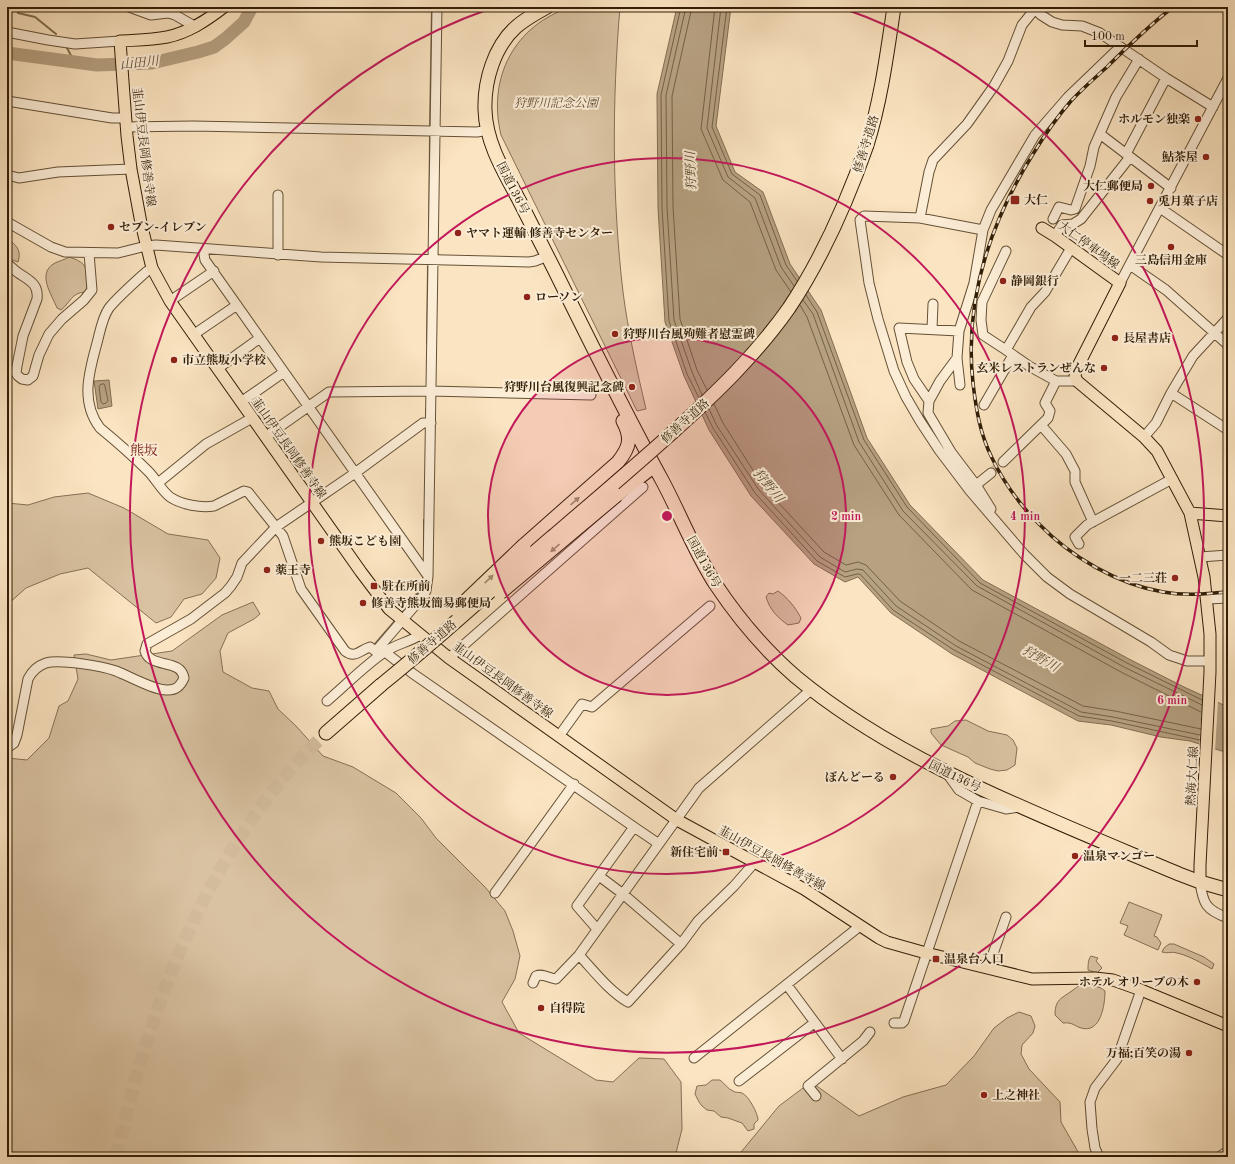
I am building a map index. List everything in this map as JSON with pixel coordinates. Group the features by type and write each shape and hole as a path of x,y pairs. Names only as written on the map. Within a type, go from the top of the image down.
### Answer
{"highway":[{"name":"国道136号","path":"547,7 517,27 499,50 491,67 486,91 485,111 490,142 548,256 602,368 654,466 700,558 714,582 748,628 795,675 837,708 873,733 946,772 1020,807 1200,882 1228,890"},
{"name":"修善寺道路","path":"326,733 634,467 707,402 751,357 788,308 826,246 845,206 874,124 886,63 894,7"},
{"path":"381,684 410,652 524,545 618,462 628,444 628,433 606,389 602,368"},
{"path":"618,462 622,462 634,454 646,452"},
{"path":"411,661 427,653 447,637 538,563 617,495 637,485 654,466"}],"main road":[{"path":"121,44 167,37 196,27 223,7"},
{"name":"韮山伊豆長岡修善寺線","path":"121,44 122,78 131,169 146,246 152,268 170,301 265,437 384,603 402,621 449,658 676,820 804,890 887,942 1032,979 1095,978 1107,980 1141,990 1228,1026"},
{"name":"大仁停車場線","path":"1042,228 1120,283"},
{"path":"1077,381 1075,376 1076,370 1120,283"},
{"name":"熱海大仁線","path":"1077,381 1144,438 1157,451 1190,513 1208,599 1210,634 1210,667 1200,882"},
{"path":"1190,513 1228,516"}],"street":[{"path":"129,7 151,15 168,13 196,27"},
{"path":"327,701 380,652 426,591 428,576 431,423 437,7"},
{"path":"920,218 929,172 933,160 967,124 986,97 1008,61 1022,25 1034,8 1041,15 1052,22 1062,25 1082,26 1105,36 1166,78 1213,107"},
{"path":"7,32 75,44 121,44"},
{"path":"960,385 957,358 959,331 974,283 983,230 992,210 1035,135 1068,97 1120,47"},
{"path":"1053,219 1059,206 1072,210 1075,209 1090,166 1094,147 1116,97 1139,60"},
{"path":"1055,236 1062,225 1073,224 1081,219 1128,156 1166,78"},
{"path":"1120,283 1228,78"},
{"path":"7,101 112,118 126,123 193,126 477,132 488,130"},
{"path":"1100,134 1171,188"},
{"path":"7,175 19,178 58,172 131,169"},
{"path":"278,195 278,255"},
{"path":"1160,208 1228,255"},
{"path":"983,230 920,218 864,216 860,220 869,283 876,311 894,371 906,397 939,450 970,491 1024,554 1052,581 1070,594 1151,642 1169,655 1210,667"},
{"path":"7,222 65,252 118,253 146,246 166,246 278,255 529,262 548,256"},
{"path":"984,405 1031,307 1045,292 1071,248"},
{"path":"202,249 205,260 428,576"},
{"path":"1006,251 982,302 981,320 983,335 1056,381 1077,381"},
{"path":"7,264 32,282 35,285 38,294 23,336 16,373 22,379 28,380 33,376 39,355 49,334 59,322 84,300 92,290 89,253"},
{"path":"1130,265 1166,290 1228,345"},
{"path":"152,268 115,302 107,312 101,328 87,382 88,401 93,416 100,428 130,453 169,496 184,503 199,506 214,506 244,491 248,492 276,526 286,541 296,577 301,588 345,651 354,655 367,648 380,652 574,784 659,844"},
{"path":"7,276 16,271"},
{"path":"170,301 214,271"},
{"path":"932,330 933,304"},
{"path":"193,335 237,305"},
{"path":"1144,438 1156,423 1171,393 1193,356 1228,318"},
{"path":"929,401 914,379 907,362 899,328 959,331"},
{"path":"217,369 260,338"},
{"path":"957,358 940,381 929,401 928,413 951,452 976,485 995,514 997,523"},
{"path":"241,402 284,372"},
{"path":"1003,462 1048,418 1050,411 1045,403 1056,381"},
{"path":"265,437 329,392 431,391 591,395"},
{"path":"1171,393 1228,430"},
{"path":"158,483 206,444 252,418"},
{"path":"7,748 14,743 17,735 28,679 32,671 47,663 57,662 100,666 163,690 173,690 179,687 184,678 184,674 172,665 148,658 144,651 147,644 191,619 225,593 237,577 242,563 276,526 355,473 423,423 431,423"},
{"path":"1041,425 1066,454 1075,470 1074,482 1093,522"},
{"path":"976,485 990,473"},
{"path":"1079,544 1075,537 1087,525 1172,479"},
{"path":"449,658 575,546 581,533 637,485"},
{"path":"1200,557 1228,555"},
{"path":"1208,599 1228,598"},
{"path":"560,736 582,704 592,707 710,606"},
{"path":"380,652 420,635"},
{"path":"533,983 536,976 539,975 546,975 556,979 579,955 698,788 812,689"},
{"path":"946,772 959,790 978,801 1006,809 1020,807"},
{"path":"495,893 574,784"},
{"path":"894,1023 902,1023 904,1020 978,801"},
{"path":"597,929 576,906 634,827"},
{"path":"579,955 613,991 628,1002 681,944 698,920 734,886 755,862"},
{"path":"598,876 623,894 681,944"},
{"path":"1200,882 1204,902 1208,908 1213,912 1228,918"},
{"path":"988,968 1006,917"},
{"path":"694,1058 860,926"},
{"path":"787,985 814,1023 842,1058"},
{"path":"1098,1157 1092,1129 1090,1102 1095,1088 1117,1059 1141,990"},
{"path":"739,1081 814,1023"},
{"path":"816,1096 808,1086 866,1039 870,1032"},
{"path":"1219,1157 1228,1151"}],"green space":[{"name":"狩野川記念公園","path":"571,7 620,7 616,78 614,150 615,186 619,257 625,307 646,409 637,411 501,135 498,114 498,93 502,74 510,56 521,40 534,26 551,15"},
{"path":"7,238 19,251 18,262 7,258"},
{"path":"69,257 81,262 85,267 87,287 85,292 74,296 61,310 57,308 49,291 46,278 49,267"},
{"path":"88,493 124,508 168,534 208,540 220,558 216,578 202,594 184,599 171,617 156,623 88,568 60,574 26,588 7,605 7,503 28,505 54,497"},
{"path":"778,591 796,610 801,618 799,623 788,625 777,616 772,609 766,597 769,593 773,594"},
{"path":"253,602 260,614 254,619 228,633 220,651 223,672 252,688 269,691 278,709 296,726 323,756 353,767 396,793 421,818 436,838 485,887 505,911 513,931 520,956 515,979 502,1002 519,1033 596,1080 613,1082 639,1058 664,1059 681,1082 682,1129 675,1157 7,1157 7,758 27,760 49,738 59,706 68,701 78,679 74,655 86,654 111,660 172,651 222,615"},
{"path":"966,720 988,731 1007,735 1013,740 1017,748 1015,765 1007,770 998,771 990,769 975,763 968,757 941,745 931,733 931,729 948,726 955,721"},
{"path":"1129,902 1162,915 1154,936 1157,937 1161,943 1158,950 1124,935 1128,926 1120,923"},
{"path":"1169,944 1174,944 1204,957 1214,964 1212,969 1182,954 1175,952 1162,952"},
{"path":"1091,956 1098,958 1096,961 1102,968 1097,973 1088,970"},
{"path":"1086,983 1101,988 1105,991 1103,1010 1100,1017 1093,1027 1088,1029 1069,1023 1063,1023 1055,1015 1058,1002 1081,984"},
{"path":"1019,1012 1031,1016 1035,1026 1033,1033 1022,1045 1021,1054 1029,1069 1060,1102 1061,1122 1081,1157 737,1157 779,1106 811,1082 859,1116 903,1097 946,1085 974,1056 994,1028 1007,1018"},
{"path":"712,1080 720,1080 731,1090 745,1095 753,1105 758,1117 758,1120 754,1124 754,1129 748,1131 742,1123 721,1117 714,1111 707,1110 702,1106 695,1094 697,1086 706,1085"}],"water":[{"name":"狩野川","path":"677,7 731,7 716,126 735,172 763,192 790,264 821,310 867,438 910,505 983,580 1129,659 1228,707 1228,753 1190,741 1161,737 1111,725 1078,721 952,654 891,613 858,577 845,582 814,564 751,496 709,430 684,376 665,322 658,208 657,94"},
{"path":"109,380 112,406 98,409 94,381"}],"pier":[{"path":"1203,694 1218,701 1215,751 1199,746"}],"waterway":[{"path":"16,7 18,13 35,17 56,34"},
{"name":"山田川","path":"7,53 97,65 152,63 214,47 244,22 252,7"},
{"path":"430,125 432,7"},
{"path":"67,48 75,63"},
{"path":"429,253 430,135"},
{"path":"427,343 428,266"},
{"path":"426,410 426,419"},
{"path":"319,503 329,496"},
{"path":"285,526 309,510"},
{"path":"424,520 424,561"},
{"path":"402,613 418,592 423,578"},
{"path":"375,644 394,622"}],"tunnel":[{"path":"991,473 1003,462"},
{"path":"116,1157 130,1099 147,1041 167,984 190,929 217,875 248,824 285,777 326,733"}],"railway":[{"path":"1173,7 1139,36 1071,101 1046,134 1018,180 1004,207 993,235 977,293 971,352 973,383 977,412 982,431 988,449 1007,485 1025,509 1039,524 1065,547 1080,558 1112,576 1146,588 1179,594 1228,592"}],"place":[{"name":"ホルモン独楽","path":"1198,119"},
{"name":"鮎茶屋","path":"1206,157"},
{"name":"大仁郵便局","path":"1151,186"},
{"name":"大仁","path":"1015,200"},
{"name":"兎月菓子店","path":"1150,201"},
{"name":"セブン-イレブン","path":"111,227"},
{"name":"ヤマト運輸 修善寺センター","path":"458,233"},
{"name":"三島信用金庫","path":"1171,247"},
{"name":"静岡銀行","path":"1003,281"},
{"name":"ローソン","path":"527,297"},
{"name":"狩野川台風殉難者慰霊碑","path":"615,334"},
{"name":"長屋書店","path":"1115,338"},
{"name":"市立熊坂小学校","path":"174,360"},
{"name":"玄米レストランぜんな","path":"1104,368"},
{"name":"狩野川台風復興記念碑","path":"632,387"},
{"name":"熊坂こども園","path":"321,541"},
{"name":"薬王寺","path":"267,570"},
{"name":"一二三荘","path":"1175,578"},
{"name":"駐在所前","path":"374,586"},
{"name":"修善寺熊坂簡易郵便局","path":"363,603"},
{"name":"ぼんどーる","path":"893,777"},
{"name":"新住宅前","path":"726,852"},
{"name":"温泉マンゴー","path":"1075,856"},
{"name":"温泉台入口","path":"936,959"},
{"name":"ホテル オリーブの木","path":"1197,982"},
{"name":"自得院","path":"541,1008"},
{"name":"万福;百笑の湯","path":"1189,1053"},
{"name":"上之神社","path":"984,1095"}],"district":[{"name":"熊坂","path":"144,450"}]}
